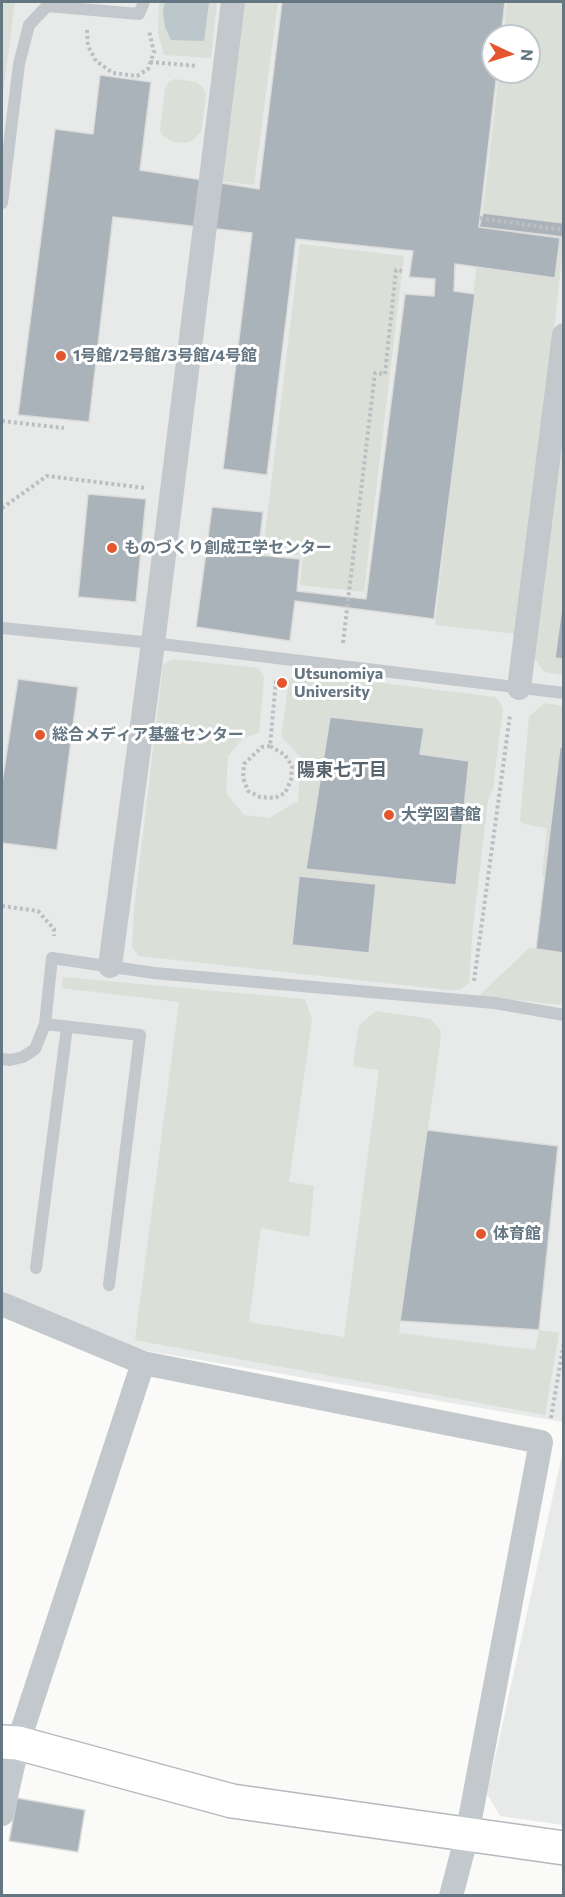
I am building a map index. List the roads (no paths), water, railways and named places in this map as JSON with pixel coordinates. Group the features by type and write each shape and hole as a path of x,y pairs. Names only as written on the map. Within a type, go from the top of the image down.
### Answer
{"street":[{"path":"110,966 153,644 233,2"},
{"path":"516,688 564,335"},
{"path":"2,1304 143,1363 541,1442 467,1834 451,1896"},
{"path":"2,1814 10,1743 143,1363"},
{"path":"10,1743 232,1801 564,1848"}],"lane":[{"path":"2,203 19,64 29,25 47,6 139,14 142,7"},
{"path":"2,628 278,658 564,693"},
{"path":"2,1059 23,1058 35,1049 45,1024 52,958 154,973 471,1001 564,1015"},
{"path":"45,1024 140,1035 109,1285"},
{"path":"36,1268 66,1027"}],"place":[{"name":"1号館/2号館/3号館/4号館","path":"61,356"},
{"name":"ものづくり創成工学センター","path":"112,548"},
{"name":"Utsunomiya University","path":"282,683"},
{"name":"総合メディア基盤センター","path":"40,735"},
{"name":"大学図書館","path":"389,815"},
{"name":"体育館","path":"481,1234"}],"district":[{"name":"陽東七丁目","path":"342,770"}]}
